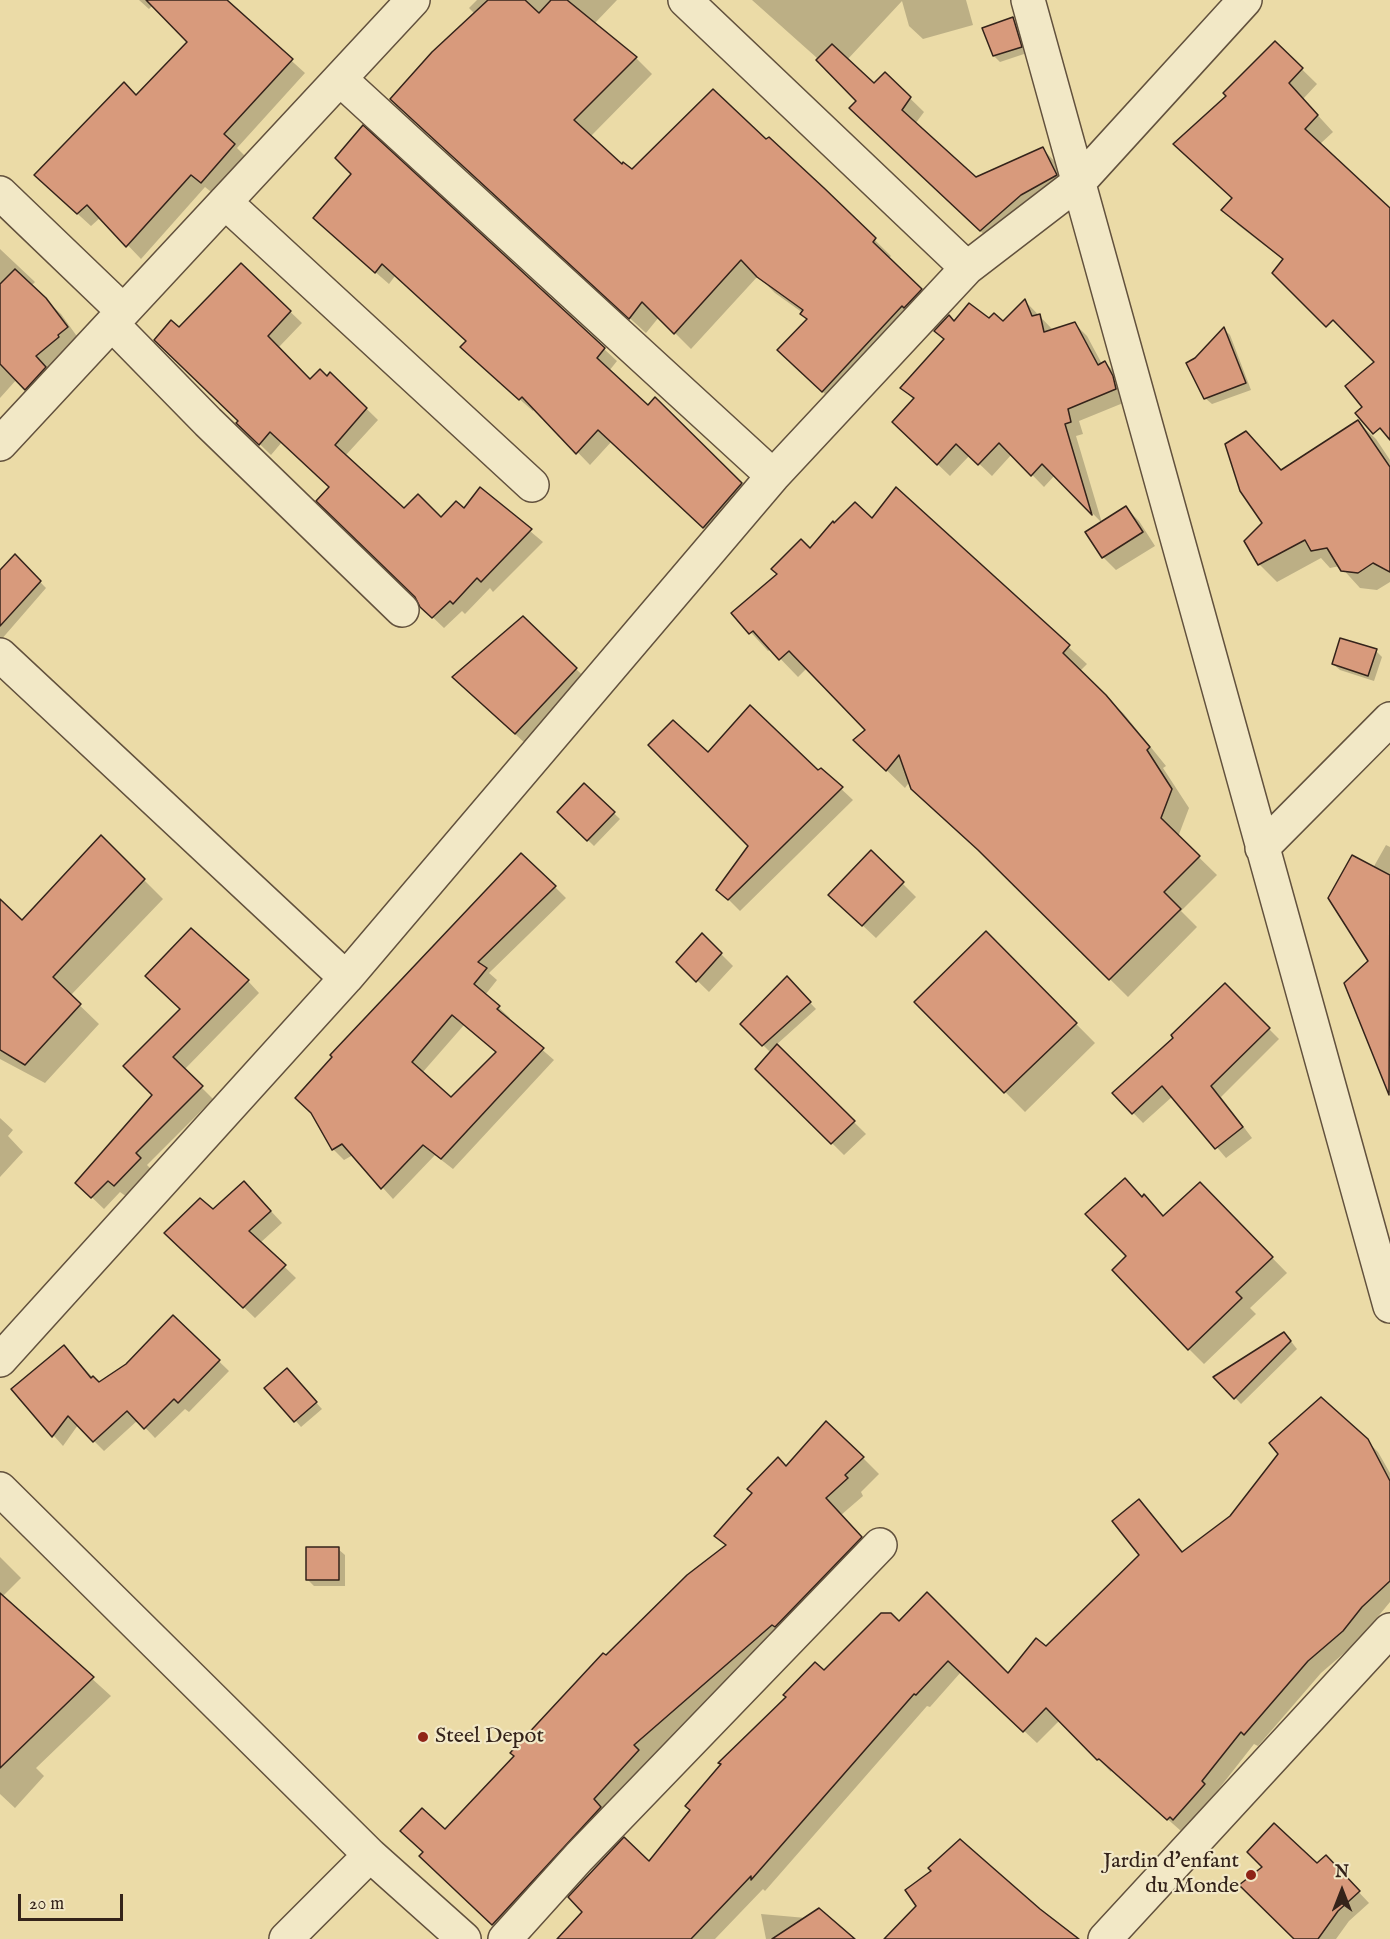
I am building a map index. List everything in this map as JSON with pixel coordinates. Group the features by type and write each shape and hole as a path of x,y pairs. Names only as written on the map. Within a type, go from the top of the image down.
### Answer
{"street":[{"path":"0,444 413,0"},
{"path":"685,0 967,268"},
{"path":"1028,0 1390,1306"},
{"path":"0,1360 346,978 773,476 967,268 1079,182 1245,0"},
{"path":"340,79 773,476"},
{"path":"0,194 118,318 208,422 402,610"},
{"path":"225,202 531,484"},
{"path":"0,655 346,978"},
{"path":"1262,848 1390,719"},
{"path":"0,1489 370,1855 464,1939"},
{"path":"505,1939 579,1857 880,1545"},
{"path":"1106,1939 1390,1630"},
{"path":"286,1939 370,1855"}],"building":[{"path":"146,0 227,0 293,59 224,134 235,144 201,183 191,175 126,247 87,205 77,214 34,175 124,82 136,95 187,42"},
{"path":"488,0 525,0 539,13 551,0 567,0 637,57 574,120 622,164 623,162 632,169 713,89 766,139 769,137 824,188 876,238 873,242 922,289 904,308 902,306 822,392 777,350 807,319 800,314 803,310 757,277 741,260 674,334 642,302 629,319 390,99 432,52"},
{"path":"1013,17 1022,47 993,56 982,28"},
{"path":"1275,41 1303,68 1289,83 1318,115 1305,129 1390,208 1390,440 1380,428 1373,434 1355,413 1362,407 1345,386 1374,362 1333,320 1326,327 1272,273 1283,259 1221,210 1232,198 1173,144 1226,96 1223,93"},
{"path":"832,44 874,83 885,72 911,97 902,110 976,177 1043,147 1057,175 1021,195 980,231 849,108 856,101 816,60"},
{"path":"363,125 605,348 597,358 648,405 655,397 742,483 703,528 598,430 576,454 522,397 519,400 460,347 466,341 382,264 375,273 313,218 351,174 335,158"},
{"path":"241,263 291,311 268,336 310,379 320,369 327,376 330,372 367,408 335,445 404,508 418,494 441,517 456,501 464,508 480,487 532,529 481,582 477,578 453,604 450,601 432,618 420,607 415,597 316,501 329,487 270,432 259,445 236,423 238,421 154,340 171,320 179,327"},
{"path":"15,269 46,298 68,327 36,356 46,367 25,390 0,364 0,284"},
{"path":"1025,299 1032,316 1040,314 1044,332 1075,322 1098,365 1105,361 1113,376 1116,389 1068,409 1071,422 1065,424 1092,515 1042,464 1031,476 999,443 978,465 956,444 937,465 892,422 914,398 900,388 944,339 934,331 949,315 954,321 969,303 989,318 994,313 1003,321"},
{"path":"1224,327 1246,383 1204,399 1186,363 1195,358"},
{"path":"1358,420 1390,467 1390,572 1373,563 1358,573 1341,571 1327,548 1311,551 1305,540 1258,565 1244,541 1262,523 1240,491 1225,444 1246,431 1281,470"},
{"path":"896,487 1070,645 1063,653 1106,695 1150,747 1147,750 1172,789 1161,818 1200,856 1164,892 1181,909 1109,980 978,850 911,789 899,755 886,771 853,740 865,730 789,651 779,660 753,631 749,634 731,613 777,574 771,569 801,539 810,548 833,521 834,523 855,502 872,518"},
{"path":"1126,506 1143,532 1102,558 1085,532"},
{"path":"15,554 41,581 0,626 0,570"},
{"path":"523,616 577,668 515,734 452,677"},
{"path":"1340,638 1377,649 1368,676 1332,664"},
{"path":"750,705 818,770 821,768 843,787 728,900 716,890 748,846 648,745 673,720 708,752"},
{"path":"584,783 615,812 587,841 557,812"},
{"path":"101,835 145,879 53,977 81,1004 25,1065 0,1050 0,899 22,920"},
{"path":"871,850 904,882 862,926 828,895"},
{"path":"521,853 556,886 478,962 487,968 474,984 500,1006 497,1009 544,1048 441,1159 423,1145 381,1189 342,1144 332,1150 311,1113 295,1098 332,1057 330,1055","holes":["452,1015 496,1052 451,1097 412,1062"]},
{"path":"1352,855 1390,875 1389,1095 1344,983 1368,961 1328,898"},
{"path":"191,928 249,980 173,1057 203,1086 136,1153 141,1158 114,1186 108,1181 91,1198 75,1183 152,1095 123,1066 180,1009 145,976"},
{"path":"986,931 1077,1023 1004,1093 914,1002"},
{"path":"702,933 722,953 696,982 676,962"},
{"path":"787,976 811,1002 762,1046 740,1024"},
{"path":"1225,983 1270,1028 1211,1086 1243,1127 1215,1149 1162,1086 1132,1114 1112,1093 1173,1038 1171,1035"},
{"path":"777,1044 855,1121 831,1144 755,1069"},
{"path":"1125,1178 1142,1197 1144,1194 1163,1216 1200,1182 1273,1257 1236,1292 1242,1298 1188,1350 1112,1270 1126,1256 1085,1214"},
{"path":"244,1181 271,1211 249,1231 286,1265 243,1308 164,1233 200,1198 213,1209"},
{"path":"173,1315 220,1360 178,1403 174,1399 144,1429 127,1411 93,1442 68,1416 52,1437 11,1389 64,1345 91,1378 93,1376 99,1382 126,1364"},
{"path":"1284,1332 1291,1341 1234,1399 1213,1377"},
{"path":"287,1368 317,1402 294,1422 264,1388"},
{"path":"1321,1397 1368,1439 1390,1481 1390,1581 1362,1607 1343,1631 1308,1661 1244,1735 1241,1732 1202,1781 1205,1784 1173,1820 1170,1817 1167,1820 1099,1759 1097,1760 1046,1708 1023,1732 948,1661 916,1695 914,1694 751,1880 751,1876 691,1939 557,1939 582,1912 568,1897 624,1837 649,1861 690,1810 685,1806 721,1764 718,1763 786,1697 783,1695 815,1662 824,1670 881,1613 891,1613 899,1621 927,1592 1008,1673 1036,1638 1046,1646 1139,1555 1112,1521 1139,1499 1182,1552 1230,1516 1278,1454 1269,1443"},
{"path":"826,1421 864,1457 845,1475 848,1478 826,1498 862,1537 775,1627 772,1625 634,1745 639,1750 594,1799 601,1807 492,1925 419,1856 423,1852 400,1831 422,1808 445,1829 514,1756 510,1753 603,1653 606,1655 687,1575 726,1545 714,1536 752,1493 747,1489 778,1457 786,1466"},
{"path":"306,1547 339,1547 339,1580 306,1580"},
{"path":"0,1593 94,1677 0,1768"},
{"path":"1274,1823 1317,1863 1326,1855 1360,1891 1338,1911 1318,1939 1294,1939 1239,1885 1262,1867 1247,1852"},
{"path":"960,1839 1040,1909 1079,1939 884,1939 916,1906 905,1890 931,1871 928,1868"},
{"path":"819,1908 855,1939 772,1939"}],"place":[{"name":"Steel Depot","path":"423,1737"},
{"name":"Jardin d'enfant du Monde","path":"1251,1875"}]}
